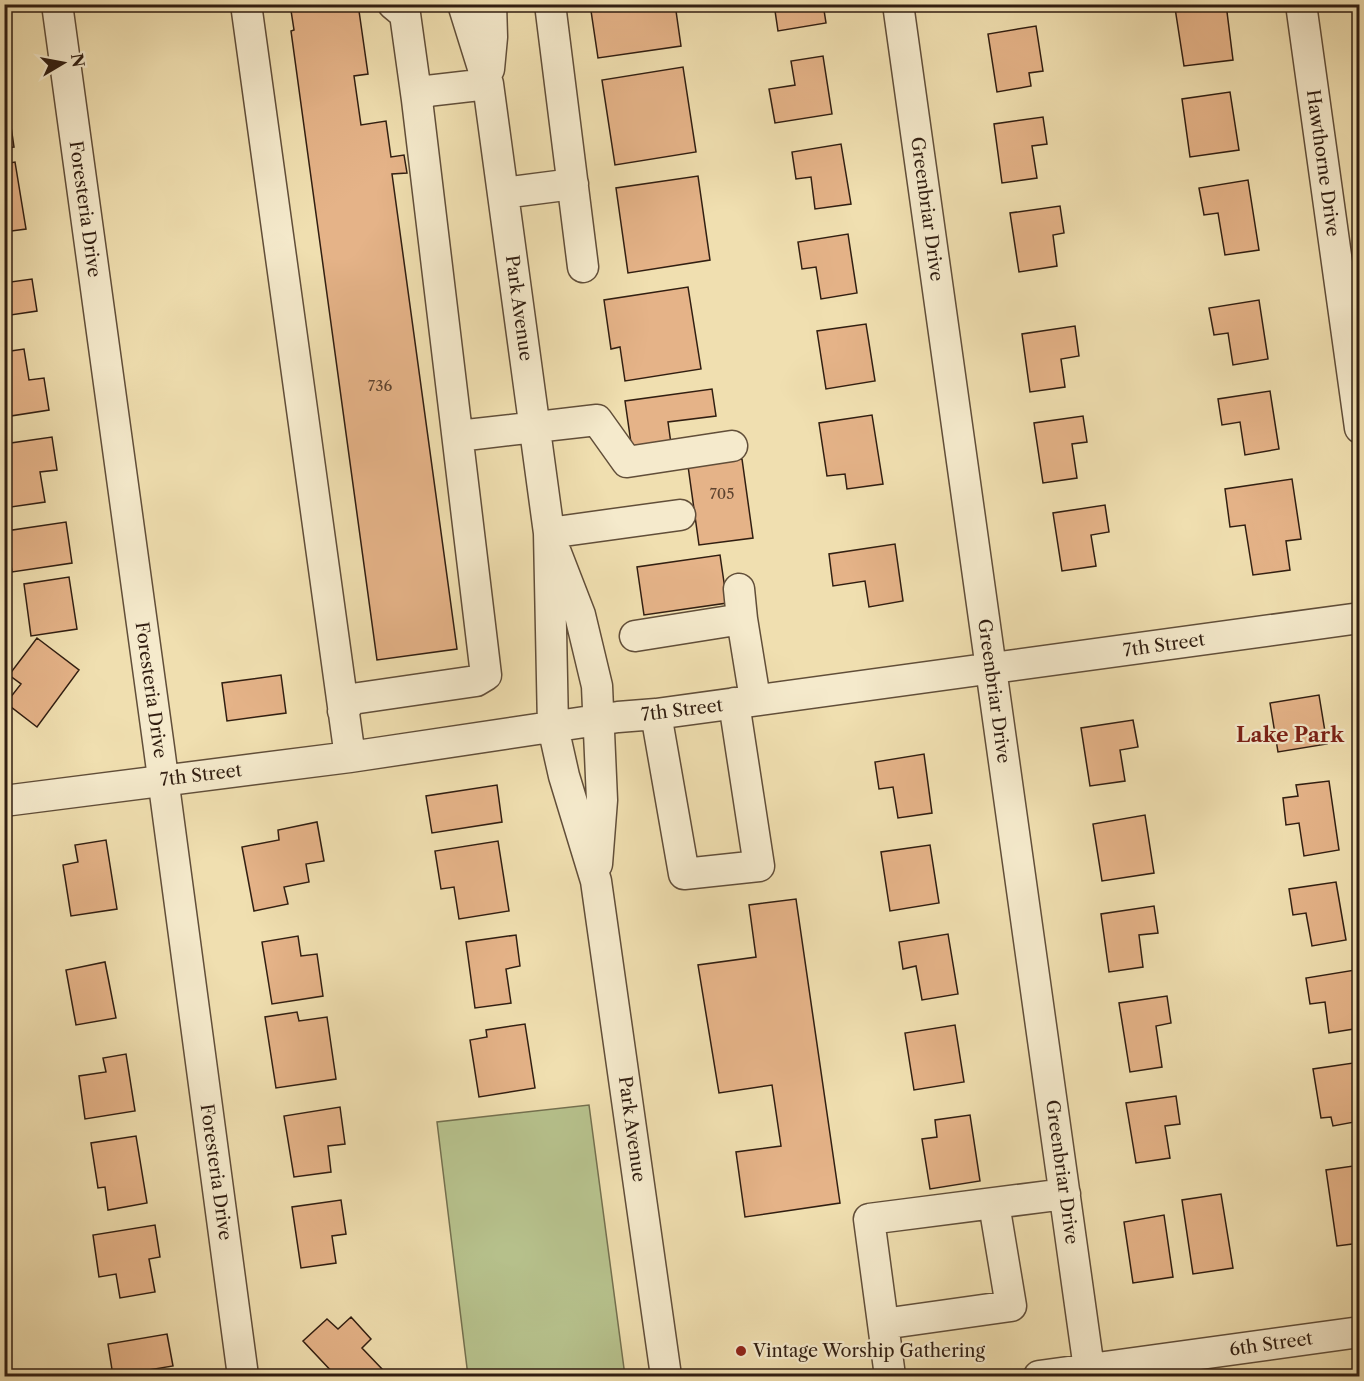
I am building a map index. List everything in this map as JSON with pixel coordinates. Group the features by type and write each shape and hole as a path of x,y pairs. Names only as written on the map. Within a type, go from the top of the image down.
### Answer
{"street":[{"name":"Foresteria Drive","path":"57,4 164,780 243,1377"},
{"path":"246,4 350,757"},
{"path":"343,711 352,699 476,681 486,675 417,100 405,14 393,4"},
{"name":"Park Avenue","path":"463,4 488,84 549,533 553,727 564,776 596,881 666,1377"},
{"name":"Park Avenue","path":"488,84 492,37 491,4"},
{"path":"550,4 583,267"},
{"name":"Greenbriar Drive","path":"898,4 1089,1373"},
{"name":"Hawthorne Drive","path":"1301,4 1359,428"},
{"path":"417,100 427,91 488,84"},
{"path":"503,193 573,184"},
{"path":"458,436 597,420 627,462 732,446"},
{"path":"549,533 680,515"},
{"name":"Park Avenue","path":"549,533 580,615 597,686 602,800 596,881"},
{"path":"656,714 684,874 759,866 744,701 742,619 738,589"},
{"name":"7th Street","path":"4,801 350,757 598,720 1359,618"},
{"path":"634,636 742,619"},
{"path":"890,1377 869,1219 1065,1194"},
{"path":"883,1324 1011,1306 994,1204"},
{"name":"6th Street","path":"1039,1377 1089,1373 1359,1332"}],"green space":[{"path":"589,1105 625,1376 468,1376 437,1122"}],"building":[{"path":"290,4 358,4 368,74 354,76 361,125 386,121 391,157 404,155 407,173 392,174 457,649 377,660 291,31 294,30"},
{"path":"590,4 675,4 681,46 598,58"},
{"path":"774,4 823,4 826,23 778,31"},
{"path":"1202,4 1226,4 1233,60 1184,66 1175,8"},
{"path":"1036,26 1043,71 1029,73 1031,86 997,92 988,34"},
{"path":"823,56 832,114 775,123 769,89 795,85 791,61"},
{"path":"683,67 696,152 615,165 602,80"},
{"path":"1230,92 1239,150 1190,157 1182,99"},
{"path":"4,99 7,99 14,147 4,148"},
{"path":"1043,117 1047,144 1032,146 1037,178 1002,183 994,124"},
{"path":"841,144 851,204 815,209 811,177 796,179 792,152"},
{"path":"15,162 26,229 4,232 4,164"},
{"path":"698,176 710,260 628,273 616,188"},
{"path":"1248,180 1259,250 1225,255 1218,213 1204,215 1199,188"},
{"path":"1060,206 1064,233 1053,235 1057,266 1019,272 1010,213"},
{"path":"848,234 857,293 821,299 816,267 802,269 798,242"},
{"path":"9,267 11,282 32,279 37,311 4,316 4,268"},
{"path":"688,287 701,369 625,381 620,347 611,349 604,300"},
{"path":"1259,300 1268,359 1233,365 1228,333 1214,335 1209,308"},
{"path":"866,324 875,381 826,389 817,331"},
{"path":"1075,326 1079,356 1061,359 1065,387 1030,392 1022,334"},
{"path":"24,349 29,380 44,378 49,410 4,417 4,352"},
{"path":"712,389 716,416 668,422 672,451 633,457 625,401"},
{"path":"1270,391 1279,449 1245,455 1240,422 1222,425 1218,399"},
{"path":"872,415 883,484 847,489 845,474 827,476 819,423"},
{"path":"1083,416 1087,442 1072,444 1077,478 1043,483 1034,423"},
{"path":"52,437 57,470 40,472 45,502 11,507 4,461 4,444"},
{"path":"742,459 753,538 699,545 688,466"},
{"path":"1292,479 1301,539 1286,541 1290,570 1253,575 1245,525 1230,527 1225,489"},
{"path":"1105,505 1109,532 1091,535 1096,566 1062,571 1053,513"},
{"path":"66,522 72,563 12,572 6,531"},
{"path":"895,544 903,601 869,607 865,581 833,586 829,554"},
{"path":"720,555 727,603 644,615 637,567"},
{"path":"69,577 77,629 31,636 24,584"},
{"path":"37,638 79,670 37,727 6,703 21,684 9,675"},
{"path":"281,675 286,713 227,721 222,683"},
{"path":"1319,695 1327,744 1278,752 1270,703"},
{"path":"1133,720 1138,747 1120,750 1125,781 1090,786 1081,728"},
{"path":"924,754 932,813 898,818 893,787 879,789 875,762"},
{"path":"1329,781 1339,850 1304,856 1299,823 1286,825 1283,798 1298,796 1296,785"},
{"path":"497,785 502,822 432,833 426,796"},
{"path":"1145,815 1154,873 1102,881 1093,824"},
{"path":"317,822 324,861 306,864 309,882 284,887 288,904 254,911 242,847 279,840 278,830"},
{"path":"106,840 117,909 71,916 63,865 78,862 75,845"},
{"path":"498,841 509,911 459,919 454,887 441,889 435,851"},
{"path":"930,845 939,903 890,911 881,852"},
{"path":"1336,882 1346,940 1312,946 1306,913 1293,915 1289,889"},
{"path":"796,899 840,1203 745,1217 736,1152 781,1146 772,1085 719,1093 698,965 756,957 749,905"},
{"path":"1154,906 1158,933 1139,935 1143,967 1109,972 1101,914"},
{"path":"948,934 958,994 922,1000 916,966 903,969 899,942"},
{"path":"516,935 520,966 506,969 511,1003 475,1008 466,942"},
{"path":"298,936 301,956 317,954 323,996 272,1004 262,942"},
{"path":"105,962 116,1018 76,1025 66,970"},
{"path":"1355,970 1360,1001 1360,1028 1329,1033 1325,1002 1310,1004 1306,978"},
{"path":"1167,996 1171,1023 1156,1026 1162,1067 1130,1072 1119,1003"},
{"path":"297,1012 299,1021 327,1017 336,1079 276,1088 265,1017"},
{"path":"525,1024 535,1088 479,1097 470,1040 487,1037 486,1030"},
{"path":"955,1025 964,1082 914,1090 905,1033"},
{"path":"126,1054 135,1111 85,1119 79,1076 106,1072 103,1058"},
{"path":"1360,1062 1360,1121 1333,1126 1331,1117 1321,1118 1313,1069"},
{"path":"1176,1096 1180,1124 1165,1126 1170,1158 1136,1163 1126,1103"},
{"path":"340,1107 345,1144 328,1146 331,1172 294,1177 284,1116"},
{"path":"970,1115 980,1181 930,1189 922,1139 937,1137 935,1120"},
{"path":"136,1136 147,1203 108,1210 105,1187 98,1188 91,1143"},
{"path":"1360,1165 1360,1243 1337,1246 1326,1170"},
{"path":"1221,1194 1233,1268 1193,1274 1182,1200"},
{"path":"341,1200 346,1234 332,1236 336,1263 301,1268 292,1207"},
{"path":"1164,1215 1173,1277 1133,1283 1124,1222"},
{"path":"155,1225 160,1257 149,1259 155,1292 120,1298 116,1274 99,1277 93,1235"},
{"path":"351,1317 371,1339 362,1348 383,1370 377,1376 336,1376 303,1341 327,1319 338,1329"},
{"path":"167,1334 173,1366 148,1370 149,1376 113,1376 108,1344"}],"place":[{"name":"Vintage Worship Gathering","path":"741,1351"}],"district":[{"name":"Lake Park","path":"1290,735"}]}
